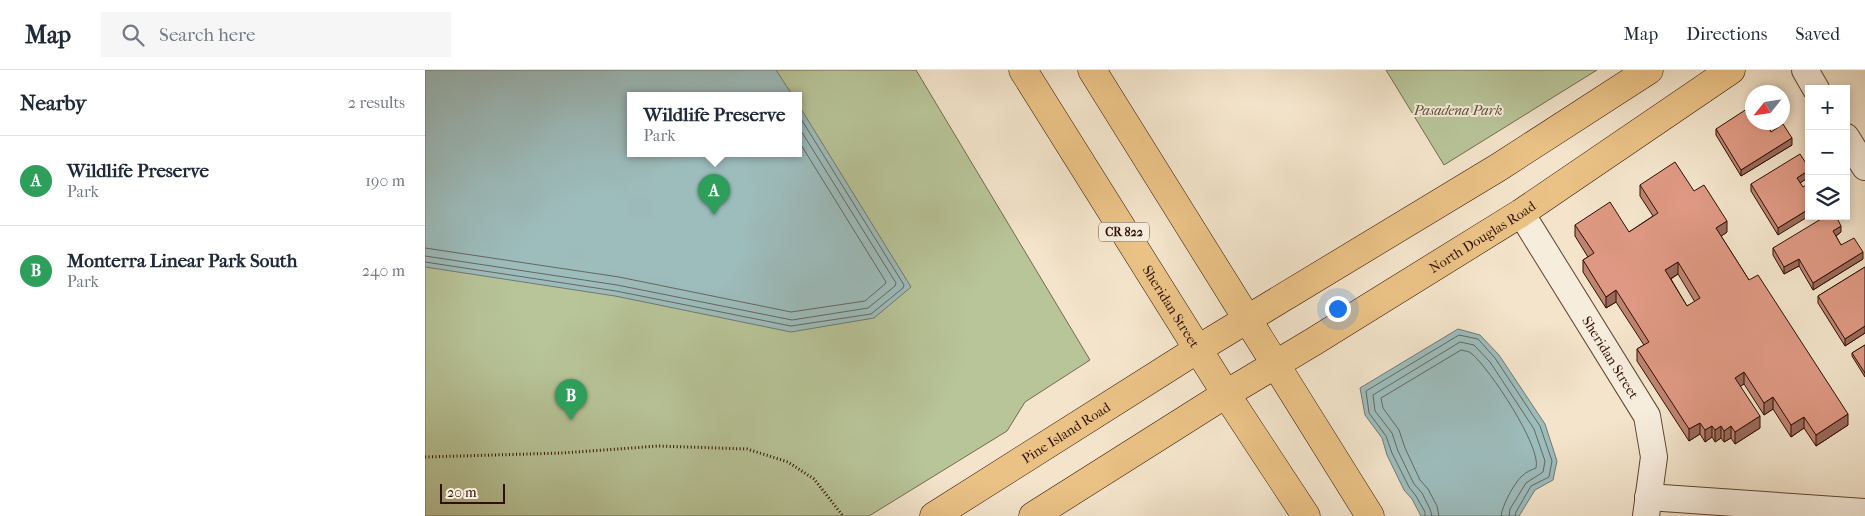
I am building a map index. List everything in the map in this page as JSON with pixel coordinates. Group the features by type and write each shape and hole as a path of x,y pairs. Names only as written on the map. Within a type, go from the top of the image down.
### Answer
{"main road":[{"name":"Sheridan Street","path":"1023,70 1226,394 1305,516"},
{"path":"1092,70 1370,516"},
{"path":"1198,349 1499,167 1649,70"},
{"name":"North Douglas Road","path":"1226,394 1275,366 1521,212 1731,70"},
{"name":"Pine Island Road","path":"934,516 1198,349"},
{"path":"1033,516 1226,394"}],"street":[{"path":"1805,70 1814,85"},
{"path":"1850,143 1865,167"},
{"name":"Sheridan Street","path":"1521,212 1647,416 1654,457 1647,507"},
{"path":"1647,507 1865,512"}],"path":[{"path":"425,457 563,453 658,446 747,450 788,462 814,478 843,516"}],"green space":[{"path":"425,70 916,70 1090,360 1025,402 1007,431 869,516 425,516"},
{"name":"Pasadena Park","path":"1386,70 1597,70 1444,165"}],"water":[{"path":"425,70 776,70 790,92 627,92 627,157 802,157 802,110 911,287 874,318 791,332 615,296 425,267"},
{"path":"1458,329 1480,335 1499,355 1545,424 1557,461 1553,480 1535,490 1519,516 1421,516 1412,499 1404,490 1387,455 1382,438 1365,415 1360,388"}],"building":[{"path":"1745,110 1745,130 1770,130 1771,132 1774,130 1787,130 1792,138 1741,170 1716,129"},
{"path":"1800,154 1805,162 1805,173 1797,178 1803,187 1805,186 1805,211 1778,228 1751,184"},
{"path":"1675,162 1694,191 1704,185 1727,221 1716,228 1749,280 1758,275 1848,414 1816,435 1804,417 1791,425 1773,397 1764,403 1744,372 1735,378 1760,416 1735,432 1731,426 1724,431 1721,426 1715,430 1712,426 1705,430 1700,423 1689,429 1637,349 1649,342 1616,290 1606,297 1583,260 1594,253 1575,225 1610,202 1629,232 1658,213 1640,185","holes":["1678,262 1700,298 1687,306 1665,270"]},
{"path":"1819,220 1838,220 1841,226 1833,231 1841,245 1854,238 1863,252 1813,283 1799,259 1784,267 1773,248"},
{"path":"1865,267 1865,326 1845,339 1818,296"},
{"path":"1865,345 1865,373 1852,353"}],"place":[{"name":"Wildlife Preserve","path":"714,215"},
{"name":"Monterra Linear Park South","path":"571,420"}]}
